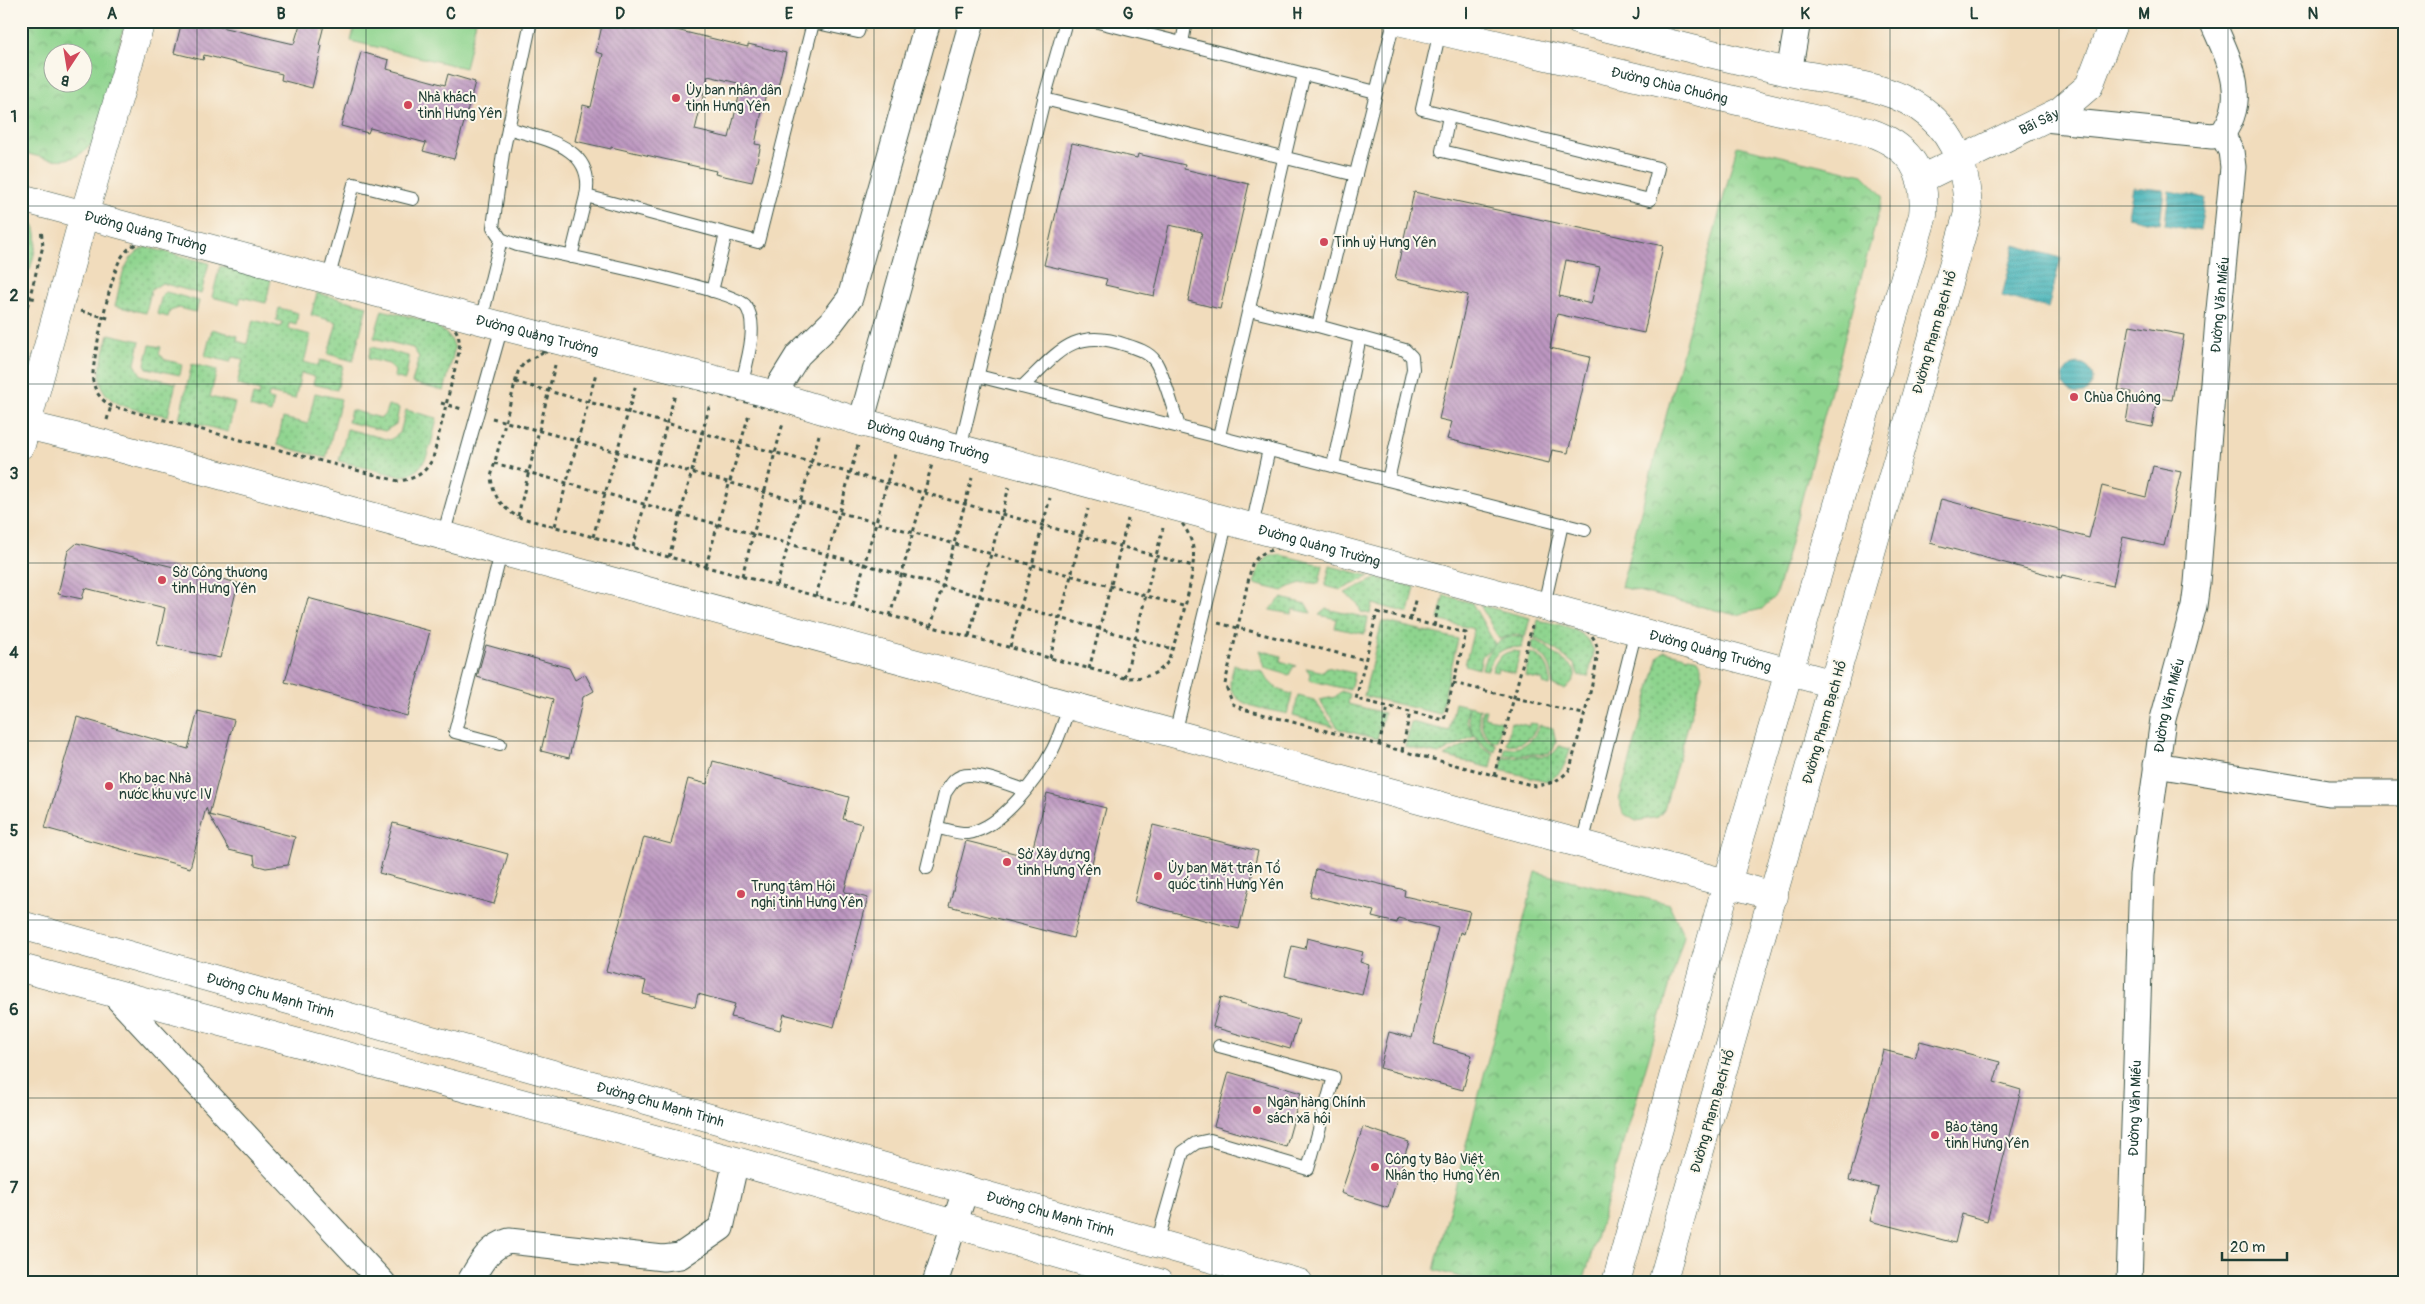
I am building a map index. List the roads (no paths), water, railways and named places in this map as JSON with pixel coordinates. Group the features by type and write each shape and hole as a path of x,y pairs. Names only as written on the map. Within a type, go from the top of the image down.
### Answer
{"main road":[{"path":"141,21 23,431 443,536 1774,896"},
{"name":"Đường Chùa Chuông","path":"1398,21 1869,132 1887,138 1902,148 1914,163 1921,179"},
{"path":"1578,21 1789,72 1878,90 1905,99 1928,114 1948,135 1961,159"},
{"name":"Bãi Sậy","path":"1921,179 2060,111 2089,86 2114,21"},
{"name":"Đường Phạm Bạch Hổ","path":"1662,1283 1968,213 1968,186 1961,159"},
{"path":"1616,1283 1727,883 1923,215 1925,197 1921,179"},
{"name":"Đường Quảng Trường","path":"21,198 491,324 957,455 1240,524 1540,609 1636,630 1834,684"},
{"name":"Đường Chu Mạnh Trinh","path":"21,925 966,1188 1299,1283"},
{"path":"21,968 736,1161 1159,1283"}],"street":[{"path":"763,399 798,355 831,323 850,298 928,21"},
{"path":"861,428 972,21"},
{"path":"1789,72 1798,21"},
{"path":"2045,119 2212,136 2222,134 2234,112 2234,70 2212,21"},
{"name":"Đường Văn Miếu","path":"2129,1283 2142,875 2156,765 2168,700 2194,606 2197,583 2217,330 2233,167 2231,151 2222,134"},
{"path":"2156,765 2329,793 2404,793"},
{"path":"112,992 383,1283"},
{"path":"469,1283 485,1255 498,1244 509,1241 663,1258 680,1256 721,1228 736,1161"},
{"path":"935,1283 966,1188"}],"lane":[{"path":"443,536 491,324 500,239 493,227 494,208 508,128 531,21"},
{"path":"586,196 758,242 810,22 858,32 861,21"},
{"path":"957,455 978,376 1044,100 1066,21"},
{"path":"1094,21 1376,92"},
{"path":"1182,43 1186,21"},
{"path":"1318,326 1394,21"},
{"path":"1440,31 1422,110 1449,116 1658,168 1650,200 1442,151 1449,116"},
{"path":"1219,436 1304,74"},
{"path":"1044,100 1356,175"},
{"path":"508,128 561,144 574,154 584,169 588,183 571,257"},
{"path":"328,280 354,184 413,199"},
{"path":"712,291 726,234"},
{"path":"500,239 516,245 712,291 744,303 750,313 750,346 763,399"},
{"path":"1249,310 1360,337 1405,350 1412,357 1413,369 1388,480"},
{"path":"1333,466 1360,337"},
{"path":"1022,387 1066,346 1083,338 1113,340 1144,351 1155,361 1178,426"},
{"path":"978,376 1585,530"},
{"path":"1175,734 1240,524 1269,449"},
{"path":"1540,609 1562,524"},
{"path":"500,744 455,732 501,553"},
{"path":"1582,844 1636,630"},
{"path":"937,828 966,833 987,827 1003,814 1037,776 1053,748 1070,706"},
{"path":"927,868 946,793 952,782 962,776 974,775 1025,790"},
{"path":"1157,1242 1183,1152 1196,1144 1210,1140 1308,1169 1334,1077 1219,1046"}],"water":[{"path":"2133,187 2164,190 2160,224 2128,217"},
{"path":"2169,191 2205,198 2200,231 2165,225"},
{"path":"2015,245 2061,258 2048,308 2002,296"},
{"path":"2078,364 2084,365 2092,373 2092,385 2084,393 2078,394 2072,393 2064,385 2063,379 2064,373 2072,365"}],"place":[{"name":"Ủy ban nhân dân tỉnh Hưng Yên","path":"676,98"},
{"name":"Nhà khách tỉnh Hưng Yên","path":"408,105"},
{"name":"Tỉnh uỷ Hưng Yên","path":"1324,242"},
{"name":"Chùa Chuông","path":"2074,397"},
{"name":"Sở Công thương tỉnh Hưng Yên","path":"162,580"},
{"name":"Kho bạc Nhà nước khu vực IV","path":"109,786"},
{"name":"Sở Xây dựng tỉnh Hưng Yên","path":"1007,862"},
{"name":"Ủy ban Mặt trận Tổ quốc tỉnh Hưng Yên","path":"1158,876"},
{"name":"Trung tâm Hội nghị tỉnh Hưng Yên","path":"741,894"},
{"name":"Ngân hàng Chính sách xã hội","path":"1257,1110"},
{"name":"Bảo tàng tỉnh Hưng Yên","path":"1935,1135"},
{"name":"Công ty Bảo Việt Nhân thọ Hưng Yên","path":"1375,1167"}]}
